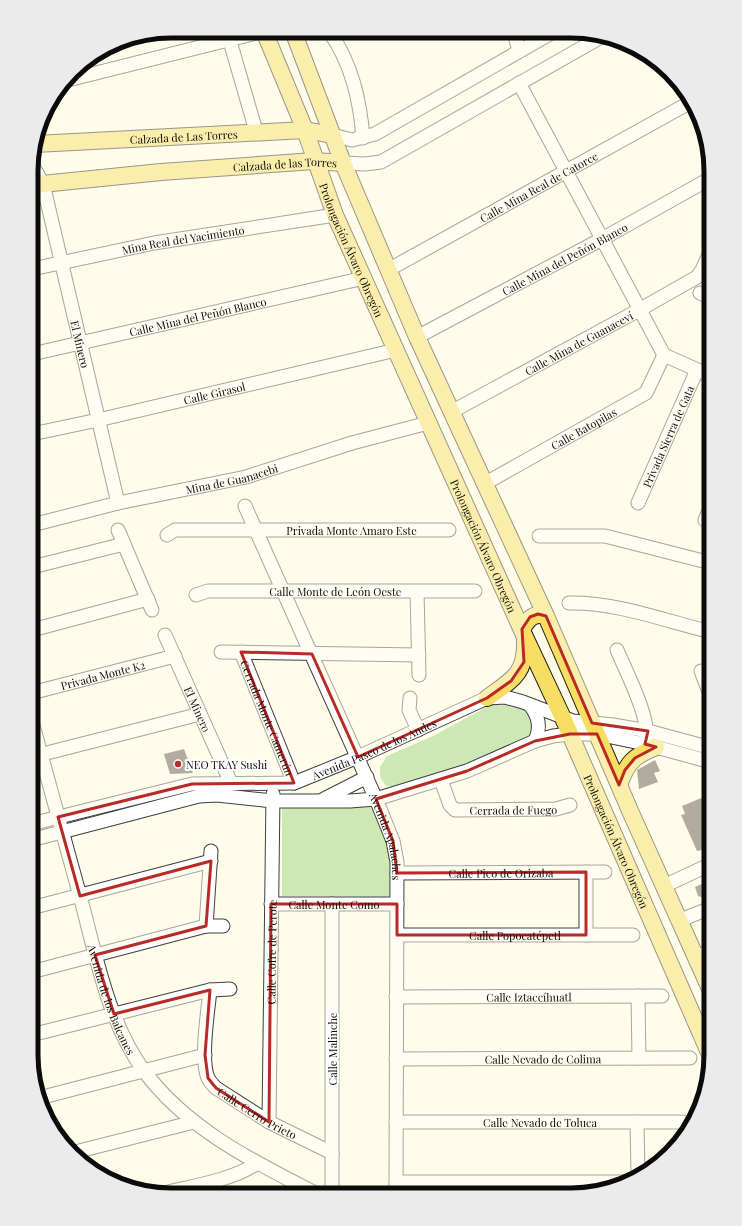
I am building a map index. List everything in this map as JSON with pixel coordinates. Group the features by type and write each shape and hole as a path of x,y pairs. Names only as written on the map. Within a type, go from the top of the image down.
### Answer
{"main road":[{"name":"Prolongación Álvaro Obregón","path":"267,38 305,130 314,161 335,215 523,633 563,718 704,1041"},
{"path":"296,38 343,163 417,337 546,616 704,976"},
{"name":"Calzada de Las Torres","path":"41,144 305,130 332,135"},
{"name":"Calzada de las Torres","path":"38,185 161,172 314,161 343,163"},
{"path":"398,354 418,373 423,374 428,372 430,364"},
{"path":"488,698 511,681 520,671 525,655 523,633 533,615 538,614 546,616"},
{"path":"619,785 630,763 651,746"}],"street":[{"path":"76,78 217,38"},
{"path":"229,38 256,132"},
{"path":"332,38 347,63 358,95 363,138"},
{"path":"516,38 519,51"},
{"path":"332,135 352,140 376,134 542,38"},
{"name":"Calzada de las Torres","path":"343,163 365,164 381,162 595,41"},
{"path":"519,83 664,355 704,373"},
{"name":"Calle Mina Real de Catorce","path":"388,270 686,106"},
{"name":"Calle Mina del Peñón Blanco","path":"417,337 602,239 704,182"},
{"name":"El Minero","path":"38,188 61,263 118,503"},
{"name":"Mina Real del Yacimiento","path":"38,268 154,243 335,215"},
{"name":"Calle Mina de Guanaceví","path":"451,412 640,310 697,276 704,266"},
{"name":"Calle Mina del Peñón Blanco","path":"38,353 364,278"},
{"name":"Calle Girasol","path":"38,433 398,354"},
{"name":"Calle Batopilas","path":"484,484 646,393 664,355"},
{"name":"Privada Sierra de Gata","path":"638,503 697,370"},
{"name":"Mina de Guanacebi","path":"38,523 118,503 246,477 352,443 428,423"},
{"name":"Avenida Apalaches","path":"245,506 367,777 393,842 397,862 396,1188"},
{"path":"38,629 150,605 118,530"},
{"name":"Privada Monte Amaro Este","path":"167,535 175,530 449,530"},
{"path":"538,536 605,536 704,561"},
{"path":"38,566 124,544"},
{"name":"Calle Monte de León Oeste","path":"196,595 208,591 475,591"},
{"path":"417,592 419,675"},
{"path":"569,603 589,603 608,606 704,630"},
{"name":"El Minero","path":"165,635 231,783"},
{"path":"617,650 645,719 651,746"},
{"path":"221,652 419,655"},
{"name":"Cerrada Monte Camerún","path":"241,652 294,783"},
{"name":"Privada Monte K2","path":"38,691 175,656"},
{"path":"702,671 704,677"},
{"name":"Avenida Paseo de los Andes","path":"38,822 180,786 204,782 294,783 358,757 488,698 505,697 563,718 651,746 704,760"},
{"path":"410,698 409,710 418,730"},
{"path":"530,705 538,719 539,727 535,741"},
{"path":"38,755 200,714"},
{"name":"Avenida Paseo de los Andes","path":"38,838 190,797 217,795 273,801 376,799 468,771 535,741 595,728 648,731 704,746"},
{"name":"Avenida de los Balcanes","path":"38,762 58,817 96,956 114,1014 127,1043 144,1071 194,1122 257,1163 305,1188"},
{"path":"320,801 367,777"},
{"name":"Cerrada de Fuego","path":"441,780 450,805 455,810 556,809 570,805"},
{"name":"Calle Cofre de Perote","path":"269,1122 273,783"},
{"path":"38,906 80,896 211,856 206,926"},
{"path":"664,886 704,867"},
{"path":"586,872 586,935"},
{"name":"Calle Pico de Orizaba","path":"397,873 605,872"},
{"name":"Calle Monte Como","path":"271,904 397,904"},
{"name":"Calle Malinche","path":"332,904 332,1188"},
{"path":"680,920 704,911"},
{"path":"38,970 206,926 223,926"},
{"name":"Calle Popocatépetl","path":"397,935 633,934"},
{"path":"696,958 704,954"},
{"path":"38,1034 210,990 230,989"},
{"name":"Calle Cerro Prieto","path":"210,990 205,1055 206,1072 210,1082 216,1088 269,1122 332,1153"},
{"path":"638,996 639,1058"},
{"name":"Calle Iztaccíhuatl","path":"396,997 662,996"},
{"path":"45,1097 205,1055"},
{"name":"Calle Nevado de Colima","path":"396,1059 690,1058"},
{"path":"79,1151 194,1122"},
{"name":"Calle Nevado de Toluca","path":"396,1122 683,1122"},
{"path":"637,1122 638,1169"},
{"path":"184,1188 236,1175 249,1169 257,1163"},
{"path":"396,1188 608,1183"}],"highlighted area":[{"path":"538,614 546,616 592,723 648,731 645,744 656,747 635,758 625,770 619,785 597,734 570,734 535,741 467,771 376,799 393,841 397,873 586,872 586,935 397,935 397,904 271,904 269,1122 216,1088 208,1078 205,1055 210,990 114,1014 95,955 206,926 211,861 80,896 58,817 192,784 294,783 241,652 312,654 358,757 487,698 511,681 524,662 522,629 530,617"}],"green space":[{"path":"511,702 530,709 534,719 532,736 476,762 401,787 386,786 380,777 380,767 387,756 433,736 490,705"},
{"path":"375,804 393,850 394,897 282,896 282,806"}],"building":[{"path":"184,749 193,773 170,774 164,754"},
{"path":"655,760 660,771 654,773 658,782 639,789 637,770"},
{"path":"704,797 704,853 702,850 697,851 681,815 685,814 682,806"},
{"path":"704,883 704,898 698,896 695,887"}],"place":[{"name":"NEO TKAY Sushi","path":"178,764"}]}
